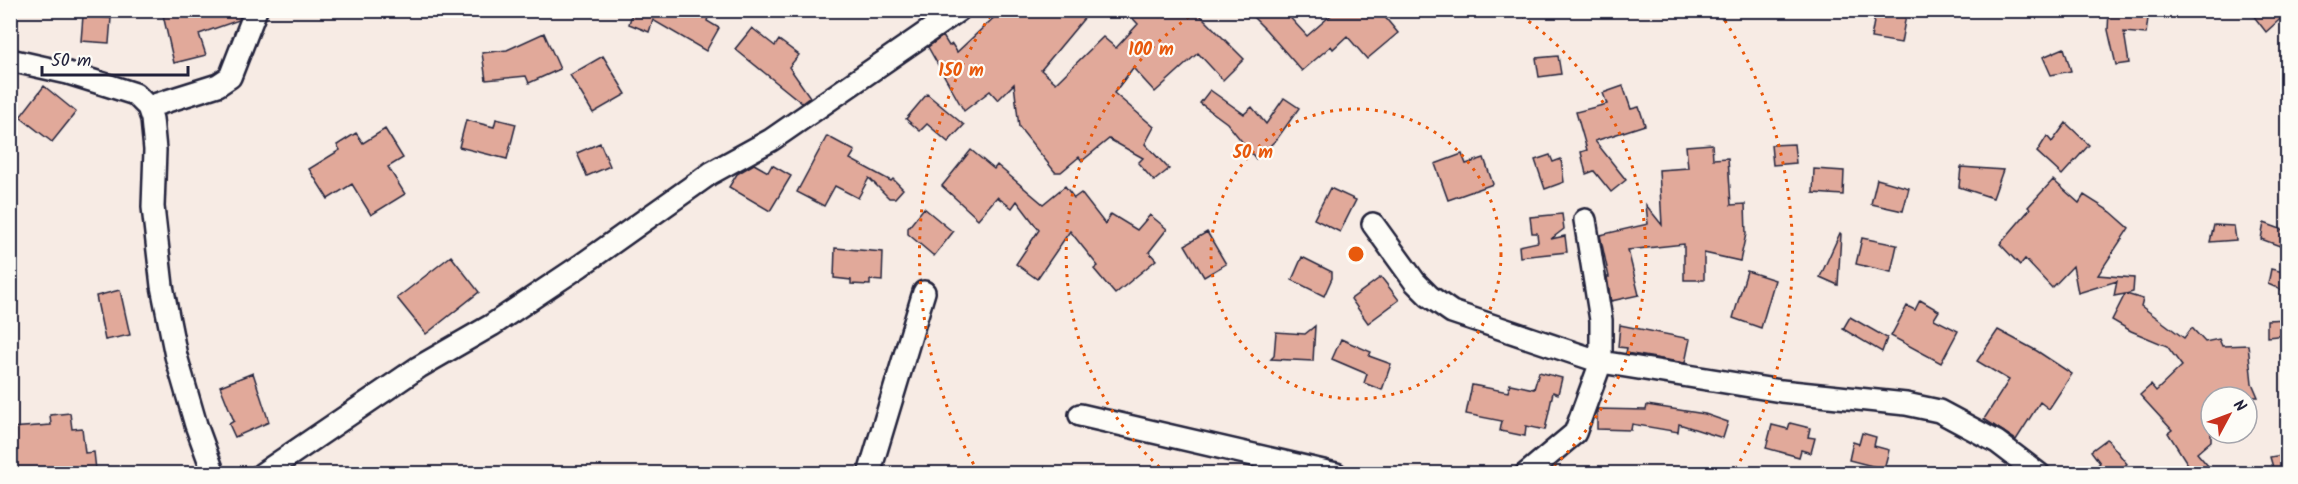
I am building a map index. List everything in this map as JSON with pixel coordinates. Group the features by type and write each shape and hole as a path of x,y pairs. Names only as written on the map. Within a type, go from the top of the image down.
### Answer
{"street":[{"path":"148,107 218,84 230,77 256,10"},
{"path":"262,474 419,367 492,325 570,273 711,174 771,140 952,12"},
{"path":"10,60 68,73 135,94 148,107 152,119 155,150 153,207 162,286 176,356 196,425 214,474"},
{"path":"1526,474 1575,433 1601,362 1601,320 1585,220"},
{"path":"1373,224 1415,282 1429,296 1452,312 1601,362 1781,391 1906,404 1939,411 1997,442 2038,474"},
{"path":"869,474 924,292"},
{"path":"1080,415 1336,474"}],"building":[{"path":"183,10 242,10 239,20 199,34 206,55 174,63 163,15"},
{"path":"633,10 710,10 707,21 719,28 706,51 653,20 649,32 629,24"},
{"path":"1002,10 1091,10 1041,70 1056,83 1103,37 1116,48 1138,24 1125,10 1153,10 1160,17 1167,10 1195,10 1244,59 1223,80 1198,53 1155,92 1133,68 1114,93 1154,127 1145,144 1169,169 1154,181 1138,163 1143,158 1109,139 1082,161 1079,157 1061,172 1055,172 1019,127 1014,84 998,100 990,91 964,111 928,47 943,36 949,46 952,44 957,52"},
{"path":"1246,10 1274,10 1281,16 1285,12 1307,36 1337,10 1379,10 1398,33 1367,59 1347,36 1333,49 1331,46 1302,71"},
{"path":"1876,10 1906,15 1901,43 1871,38"},
{"path":"2109,10 2149,10 2146,34 2124,32 2129,63 2116,65 2108,30"},
{"path":"2249,10 2288,10 2288,12 2266,32"},
{"path":"83,16 111,18 109,43 81,41"},
{"path":"752,28 775,46 779,40 799,55 789,67 810,97 802,103 735,49"},
{"path":"544,33 560,69 529,83 526,76 486,80 482,53 507,50"},
{"path":"2064,48 2071,71 2051,75 2043,57"},
{"path":"603,56 626,94 593,113 570,75"},
{"path":"1558,56 1561,74 1539,77 1536,58"},
{"path":"44,86 76,112 52,142 20,117"},
{"path":"1623,86 1631,109 1639,107 1645,125 1595,141 1626,180 1611,192 1594,171 1586,174 1581,152 1587,150 1576,112 1607,104 1603,93"},
{"path":"1210,90 1244,114 1252,107 1266,124 1284,98 1299,108 1277,139 1256,159 1227,123 1200,103"},
{"path":"927,94 964,125 948,142 927,124 920,131 906,119"},
{"path":"496,119 516,124 507,159 459,147 466,120 494,127"},
{"path":"2066,123 2089,145 2062,175 2037,152 2047,136 2052,142"},
{"path":"385,129 403,158 388,167 405,194 371,215 352,184 328,199 309,169 340,150 337,145 356,133 363,143"},
{"path":"827,136 855,151 850,159 891,181 893,179 903,189 895,198 889,198 869,178 858,198 835,186 824,206 797,192"},
{"path":"600,143 610,166 587,176 577,153"},
{"path":"1712,144 1713,159 1728,158 1731,205 1745,204 1746,234 1740,261 1704,253 1704,280 1684,280 1684,244 1628,250 1639,295 1611,301 1607,277 1609,277 1600,235 1648,224 1646,205 1662,225 1659,170 1688,168 1686,146"},
{"path":"1794,144 1796,163 1773,165 1771,145"},
{"path":"971,150 994,169 997,165 1043,204 1065,186 1074,198 1081,193 1105,224 1111,214 1137,230 1150,215 1167,229 1149,252 1156,260 1115,294 1094,269 1098,266 1070,231 1037,279 1016,264 1039,230 1017,201 1012,208 997,197 978,219 942,186"},
{"path":"1462,154 1466,164 1484,158 1493,184 1448,200 1435,164"},
{"path":"1550,155 1553,162 1561,159 1564,182 1545,189 1535,160"},
{"path":"754,164 768,172 772,165 791,176 770,211 729,187 737,174"},
{"path":"1961,167 2003,170 1993,198 1959,187"},
{"path":"1814,169 1844,171 1843,195 1813,193"},
{"path":"1877,179 1909,188 1903,211 1871,204"},
{"path":"2053,180 2079,203 2084,195 2111,212 2129,228 2098,275 2134,278 2133,292 2126,294 2143,299 2141,306 2184,338 2192,328 2205,342 2219,339 2222,346 2248,345 2253,385 2199,385 2199,445 2206,445 2197,453 2215,474 2194,474 2168,433 2172,430 2140,395 2151,385 2156,391 2182,366 2167,346 2131,331 2112,320 2125,294 2114,296 2117,281 2078,293 2073,266 2052,288 2025,259 2020,265 2000,244 2030,209 2028,207"},
{"path":"1330,188 1356,200 1340,232 1314,219"},
{"path":"924,208 953,232 934,256 908,234 908,228"},
{"path":"1562,214 1564,229 1551,239 1565,236 1567,252 1520,257 1519,246 1538,242 1537,233 1532,233 1530,217"},
{"path":"2264,223 2286,231 2280,246 2261,239"},
{"path":"2214,225 2234,226 2236,240 2210,242"},
{"path":"1207,232 1226,264 1204,277 1185,245"},
{"path":"1841,234 1838,285 1820,277"},
{"path":"1862,238 1897,245 1891,272 1856,264"},
{"path":"835,248 883,252 882,281 870,280 870,285 851,284 851,280 834,278"},
{"path":"451,256 479,292 426,334 397,298"},
{"path":"1302,257 1332,272 1332,278 1324,296 1292,280"},
{"path":"2271,269 2288,273 2286,292 2268,284"},
{"path":"1747,271 1775,280 1761,328 1733,318"},
{"path":"1381,277 1399,300 1368,323 1351,299"},
{"path":"120,290 130,335 105,340 96,296"},
{"path":"1920,300 1939,311 1934,319 1958,331 1941,363 1891,336 1907,306 1915,310"},
{"path":"1850,317 1887,338 1882,352 1843,329"},
{"path":"2288,319 2288,335 2267,337 2267,320"},
{"path":"1620,325 1690,339 1685,363 1626,353 1627,348 1618,347"},
{"path":"1315,326 1313,361 1271,359 1274,356 1276,332 1305,334"},
{"path":"1998,330 2037,351 2072,374 2049,409 2040,402 2016,440 1984,419 2009,380 1977,361"},
{"path":"1341,339 1371,352 1369,356 1391,364 1382,390 1364,383 1367,374 1332,359"},
{"path":"1539,372 1562,378 1558,394 1553,392 1545,430 1526,426 1525,436 1500,431 1502,421 1466,414 1472,385 1508,392 1510,384 1534,389"},
{"path":"253,373 269,422 235,437 229,424 234,421 220,386"},
{"path":"1647,405 1705,414 1728,422 1723,438 1679,424 1678,432 1632,424 1631,430 1597,429 1597,409 1646,410"},
{"path":"70,413 72,429 82,428 85,453 94,452 96,470 66,474 10,474 10,428 51,425 50,415"},
{"path":"1790,423 1810,428 1808,437 1815,438 1811,453 1801,450 1799,457 1766,448 1772,425 1788,429"},
{"path":"1862,433 1876,437 1874,446 1889,450 1884,469 1849,460 1853,442 1859,444"},
{"path":"2107,439 2127,464 2115,474 2087,474 2100,463 2091,451"},
{"path":"2288,454 2288,474 2275,474 2270,457"}]}
